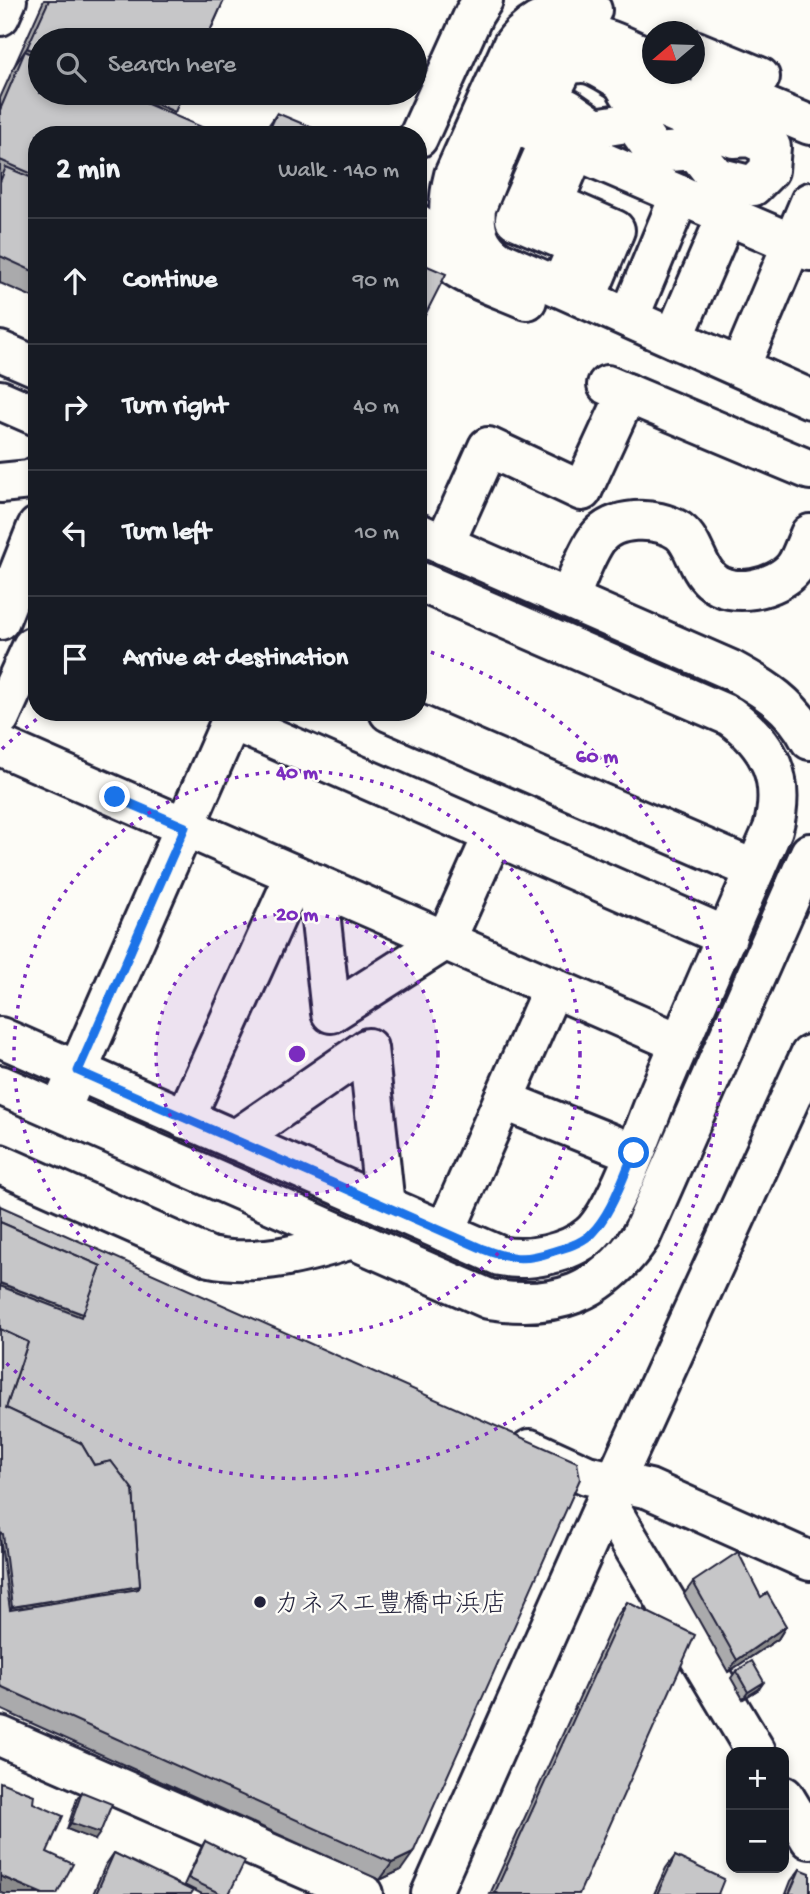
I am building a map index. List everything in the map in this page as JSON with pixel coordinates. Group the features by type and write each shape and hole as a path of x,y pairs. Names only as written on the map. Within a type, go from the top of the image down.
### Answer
{"street":[{"path":"0,16 7,0"},
{"path":"423,126 474,14 483,0"},
{"path":"642,29 574,9 513,12 493,27 434,164 431,176 438,203 433,223 476,278 810,422"},
{"path":"642,54 598,36 582,34 554,44 536,59 527,104 476,208 479,239 487,252 498,260 810,399"},
{"path":"705,54 810,97"},
{"path":"583,61 622,81 636,79 741,122 750,137 771,147 769,170 753,186 716,177 695,150 655,153 633,122 595,128 568,109 527,104 564,67 583,61"},
{"path":"705,81 810,125"},
{"path":"527,104 563,144 801,247"},
{"path":"563,144 515,219 578,246 573,293"},
{"path":"629,318 680,195"},
{"path":"740,367 801,247 810,202"},
{"path":"674,338 727,215"},
{"path":"0,351 28,363"},
{"path":"810,470 617,389 582,491 488,447 431,539 731,670 762,687 788,707 802,724 810,740"},
{"path":"0,400 28,412"},
{"path":"0,482 28,480"},
{"path":"569,599 596,539 606,530 632,521 654,521 680,532 713,583 734,591 757,588 789,573 796,566 810,534"},
{"path":"0,620 25,548"},
{"path":"0,1037 500,1256 518,1260 536,1258 572,1245 590,1235 605,1216 634,1153 773,829 779,793 775,771 743,726 730,716 427,585"},
{"path":"0,717 28,656"},
{"path":"60,1111 231,721"},
{"path":"244,721 493,835 727,937"},
{"path":"410,721 755,870"},
{"path":"0,746 680,1043"},
{"path":"306,880 331,1013 446,940 493,835"},
{"path":"0,1085 489,1299 532,1304 563,1297 603,1280 626,1258 641,1236 810,853"},
{"path":"185,1119 306,880"},
{"path":"445,1232 553,987"},
{"path":"235,1140 368,1048 385,1206"},
{"path":"431,1894 610,1491 810,1055"},
{"path":"503,1100 634,1153"},
{"path":"0,1164 210,1257 233,1261 254,1260 316,1250 352,1239"},
{"path":"498,1435 587,1475 610,1491 754,1747"},
{"path":"610,1491 649,1489 810,1561"},
{"path":"0,1736 363,1894"},
{"path":"789,1804 810,1839"}],"building":[{"path":"49,0 224,0 211,28 36,28"},
{"path":"25,51 28,52 28,105 150,105 199,126 28,126 28,172 0,160 0,110"},
{"path":"159,105 178,105 175,112"},
{"path":"277,113 308,126 271,126"},
{"path":"6,167 28,176 28,269 0,256 0,182"},
{"path":"427,266 446,274 427,311"},
{"name":"カネスエ豊橋中浜店","path":"0,1206 577,1462 580,1479 413,1853 392,1863 0,1686 0,1537 10,1610 138,1589 140,1586 133,1490 111,1461 94,1465 81,1443 6,1408 28,1342 0,1329 0,1286 81,1317 101,1266 0,1222"},
{"path":"0,1222 101,1266 83,1314 0,1283"},
{"path":"0,1329 28,1342 6,1408 81,1443 94,1465 111,1461 133,1490 140,1586 12,1607 3,1534 0,1533"},
{"path":"738,1552 761,1597 767,1593 786,1626 737,1660 693,1582"},
{"path":"627,1602 695,1635 579,1894 499,1894 495,1892"},
{"path":"752,1661 764,1682 748,1692 736,1671"},
{"path":"0,1782 34,1795 33,1803 63,1816 47,1852 73,1864 57,1894 43,1894 0,1876"},
{"path":"82,1792 112,1804 100,1833 71,1823"},
{"path":"205,1841 245,1861 229,1894 221,1894 188,1878"},
{"path":"114,1853 193,1891 191,1894 96,1894"},
{"path":"675,1856 724,1879 718,1894 657,1894"},
{"path":"800,1869 810,1873 810,1894 789,1894"}],"place":[{"name":"カネスエ豊橋中浜店","path":"260,1602"}],"route":[{"path":"115,797 185,827 78,1071 483,1249 518,1260 536,1258 572,1245 590,1235 605,1216 634,1153"}]}
